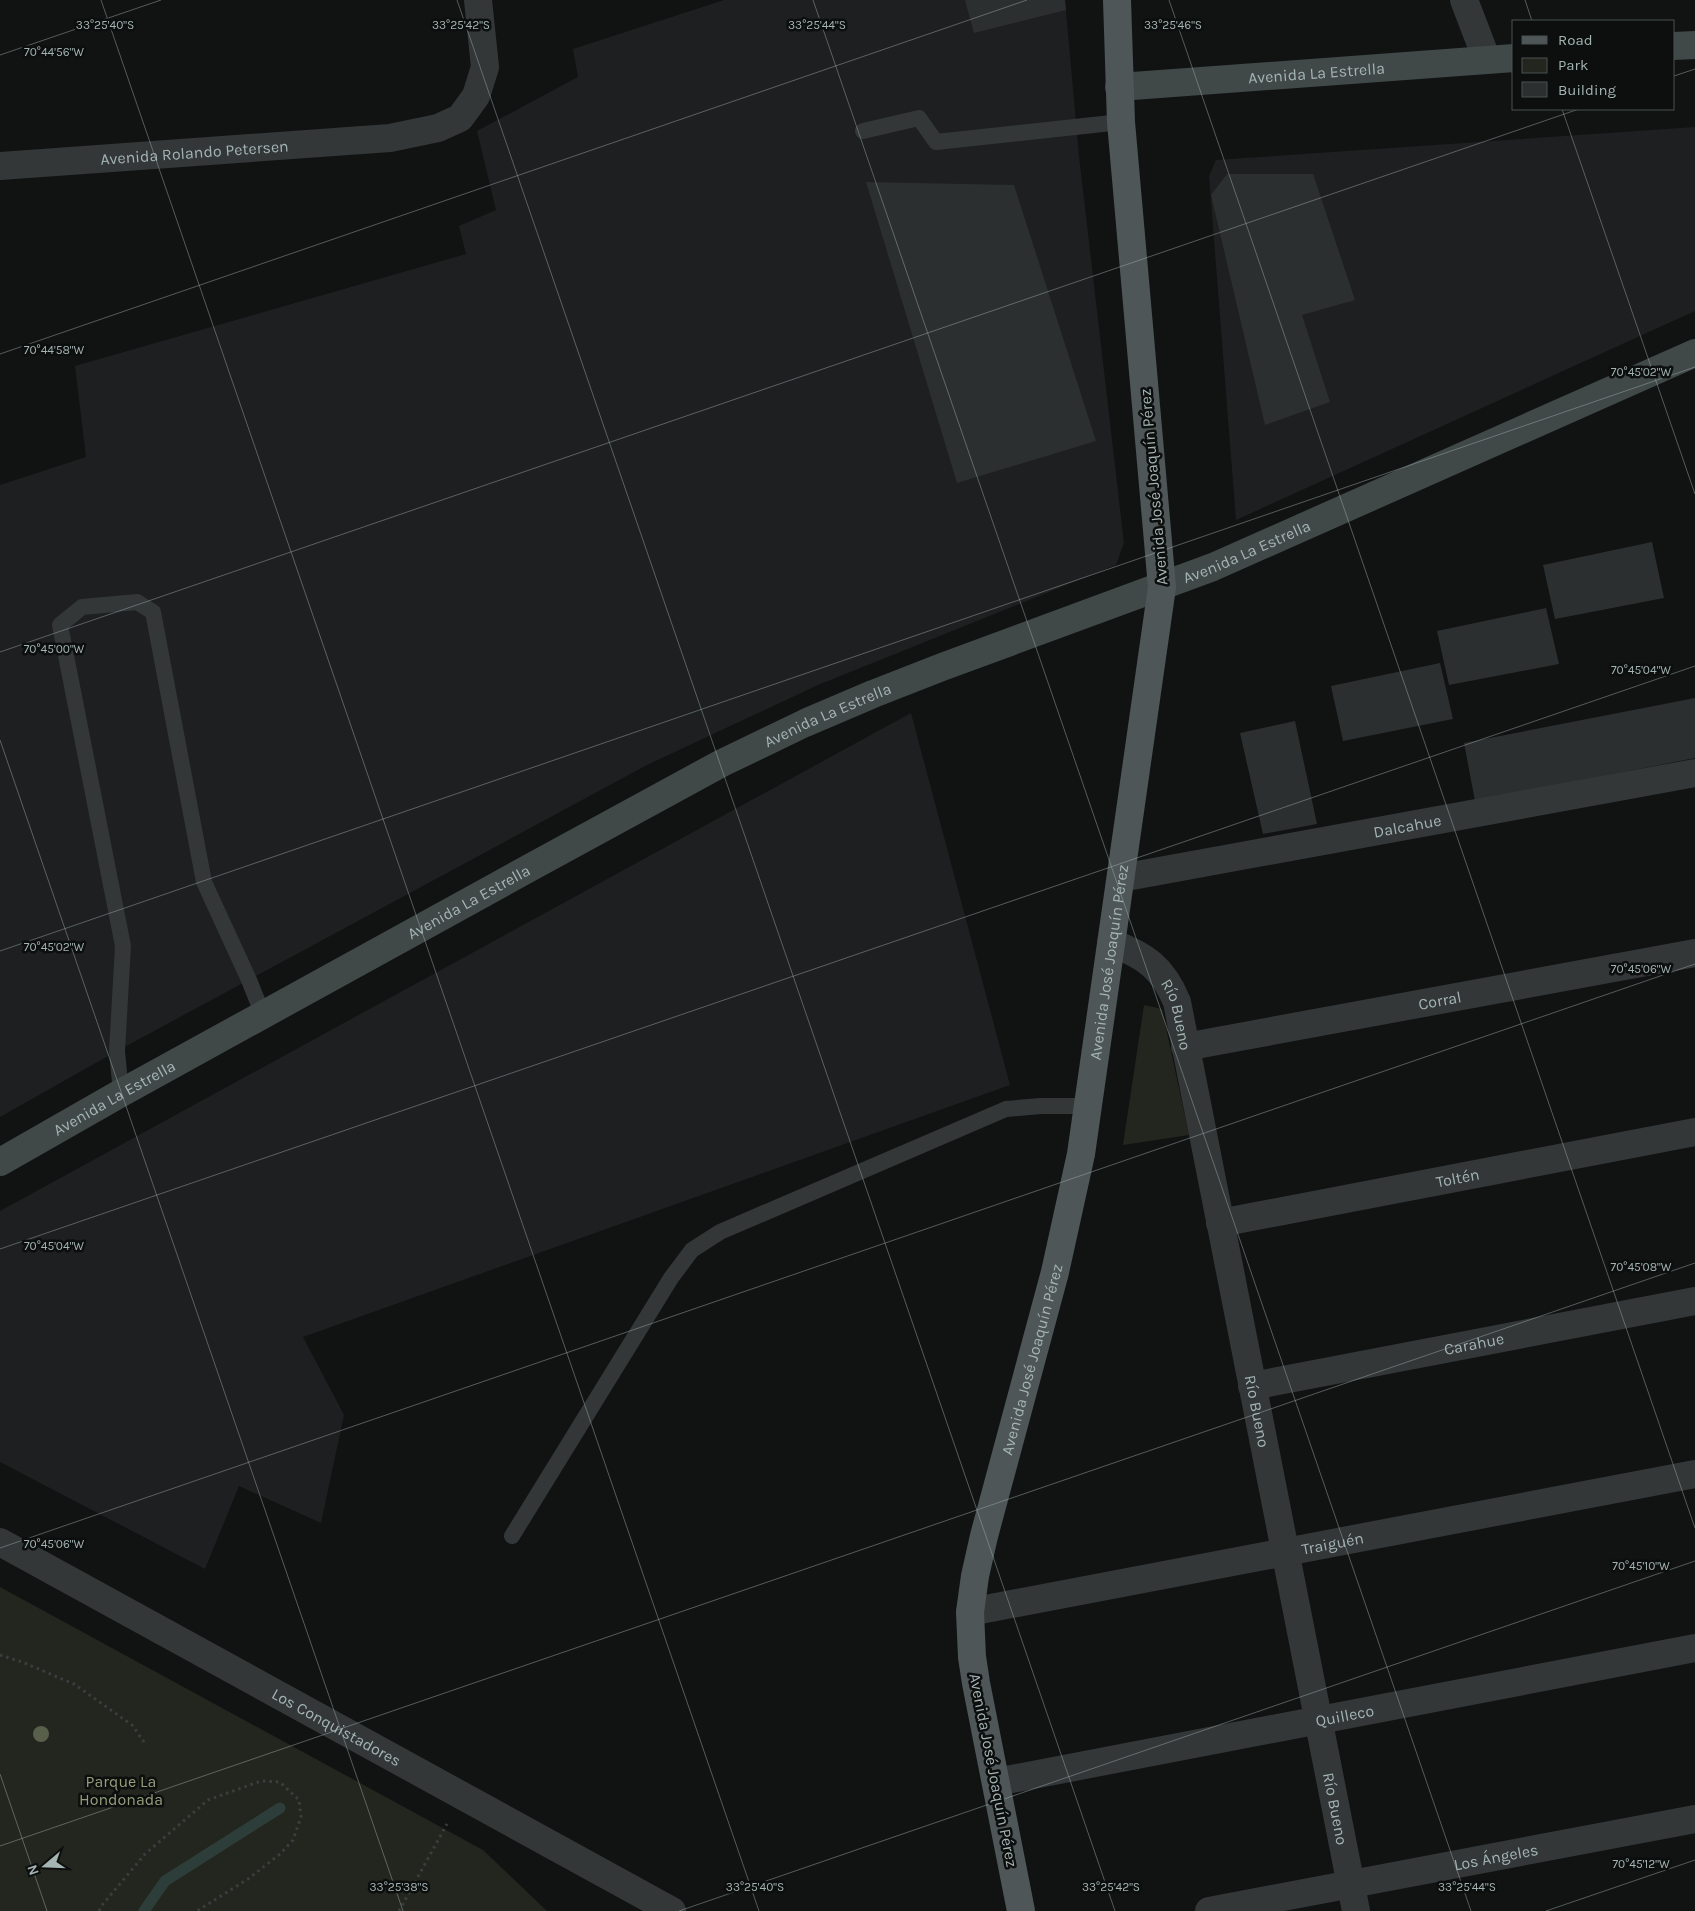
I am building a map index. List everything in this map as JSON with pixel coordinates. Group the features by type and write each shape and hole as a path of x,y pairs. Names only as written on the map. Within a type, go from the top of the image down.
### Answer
{"main road":[{"name":"Avenida José Joaquín Pérez","path":"1021,1911 975,1674 970,1612 978,1556 1046,1307 1066,1227 1080,1154 1162,587 1121,122 1117,0"},
{"path":"1675,46 1695,44"},
{"name":"Avenida La Estrella","path":"1119,87 1512,58"},
{"name":"Avenida La Estrella","path":"0,1162 121,1093 706,772 797,727 916,677 1162,587 1232,559 1695,353"}],"street":[{"name":"Avenida Rolando Petersen","path":"0,166 390,138 438,128 460,118 476,96 485,67 478,0"},
{"path":"1464,0 1487,60"},
{"name":"Dalcahue","path":"1121,878 1695,773"},
{"name":"Río Bueno","path":"1112,943 1132,950 1149,960 1163,975 1171,988 1176,1002 1356,1911"},
{"name":"Corral","path":"1185,1047 1695,953"},
{"name":"Toltén","path":"1220,1223 1695,1132"},
{"name":"Carahue","path":"1252,1386 1695,1301"},
{"name":"Traiguén","path":"970,1612 1695,1474"},
{"name":"Los Conquistadores","path":"0,1542 672,1911"},
{"name":"Quilleco","path":"996,1782 1695,1648"},
{"name":"Los Ángeles","path":"1209,1911 1695,1818"}],"lane":[{"path":"863,131 919,118 936,142 1121,122"},
{"path":"121,1093 117,1051 123,946 60,625 82,607 137,602 153,612 204,882 263,1015"},
{"path":"512,1536 671,1278 692,1250 720,1232 1006,1109 1041,1106 1088,1106"}],"path":[{"path":"0,1655 22,1662 74,1684 132,1725 144,1742"},
{"path":"99,1911 145,1854 208,1800 261,1780 280,1782 299,1800 301,1817 293,1840 280,1854 248,1878 197,1911"},
{"path":"399,1911 449,1821"}],"shaded area":[{"path":"724,0 1065,0 1079,156 1124,543 1116,565 818,685 647,765 117,1051 0,1117 0,485 86,457 75,366 466,254 459,226 496,210 477,131 578,77 573,49"},
{"path":"1695,127 1695,311 1236,520 1209,176 1216,160"},
{"path":"911,713 1010,1085 303,1337 344,1415 321,1523 239,1486 205,1569 0,1462 0,1211"}],"green space":[{"path":"1144,1005 1162,1009 1189,1135 1123,1145"},
{"name":"Parque La Hondonada","path":"0,1587 483,1850 547,1911 0,1911"}],"building":[{"path":"965,0 1065,0 1066,10 974,33"},
{"path":"1227,174 1313,174 1355,300 1302,315 1330,402 1265,425 1211,195"},
{"path":"866,182 1014,185 1096,441 957,483"},
{"path":"1652,542 1664,598 1555,619 1543,565"},
{"path":"1546,608 1559,664 1449,685 1437,631"},
{"path":"1440,663 1453,719 1343,741 1331,686"},
{"path":"1695,698 1695,758 1475,801 1464,743"},
{"path":"1295,721 1317,824 1263,834 1240,733"}],"waterway":[{"path":"144,1911 165,1881 280,1808"}]}
